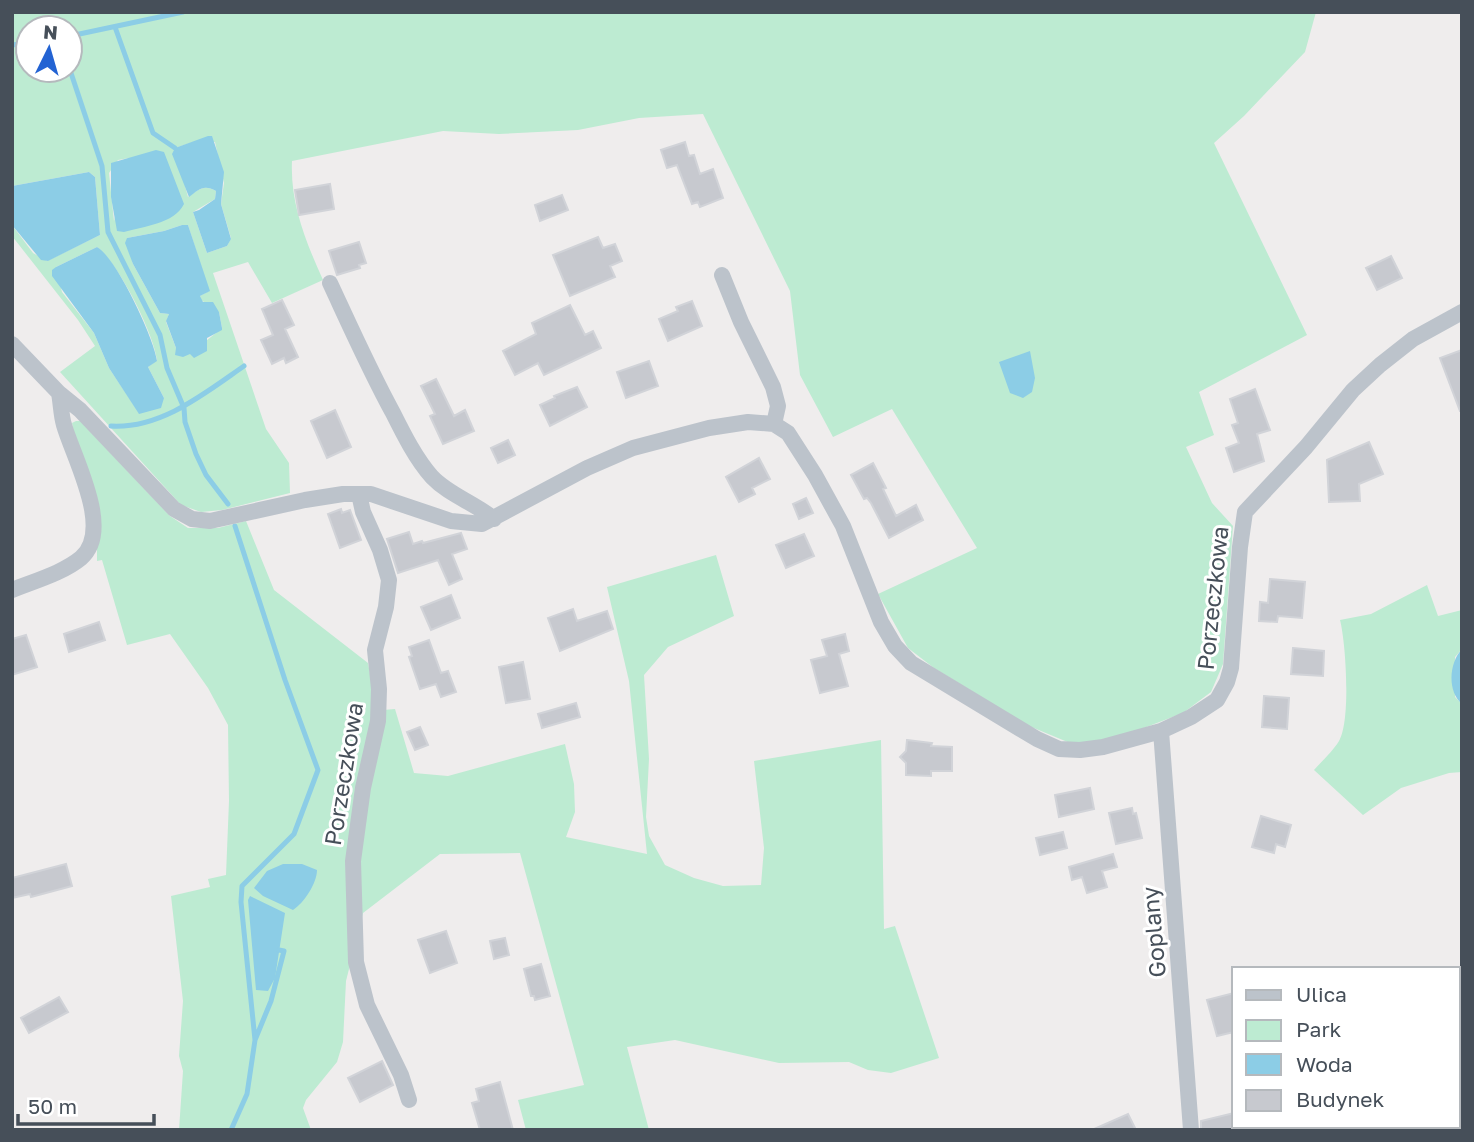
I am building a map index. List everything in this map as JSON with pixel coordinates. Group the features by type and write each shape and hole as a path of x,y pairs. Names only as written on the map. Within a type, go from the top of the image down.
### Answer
{"street":[{"path":"12,344 59,393 80,410 174,509 192,519 210,521 305,500 343,494 371,494 452,521 482,524 587,468 633,448 709,428 748,422 774,424 778,406 773,387 741,322 722,275"},
{"path":"330,283 409,444 433,478 481,507 494,519"},
{"name":"Porzeczkowa","path":"774,424 788,433 815,475 843,526 881,622 895,646 911,663 1037,739 1059,749 1103,747 1161,731 1217,700 1224,691 1231,668 1245,512 1306,447 1353,390 1380,365 1413,339 1462,312"},
{"path":"12,590 65,567 81,558 90,547 91,506 86,481 64,426 59,393"},
{"name":"Porzeczkowa","path":"359,494 363,512 380,550 389,580 386,607 375,650 379,689 378,721 361,798 353,861 356,962 367,1004 410,1100"},
{"name":"Goplany","path":"1161,731 1191,1130"}],"green space":[{"path":"12,12 1316,12 1305,52 1244,116 1214,143 1307,335 1199,392 1214,435 1186,447 1212,503 1233,526 1223,664 1211,692 1183,713 1136,731 1098,741 1070,743 1029,726 934,668 908,648 878,594 977,548 892,409 833,437 800,375 790,291 703,114 639,118 578,130 499,134 443,131 292,161 296,208 323,280 272,303 248,262 213,273 266,429 289,463 290,493 222,510 201,512 181,505 60,372 95,346 12,236 12,225 33,253 47,261 100,235 95,177 89,172 12,186","holes":["193,142 215,142 224,183 221,204 231,238 227,246 207,253 193,212 215,199 216,191 202,188 188,197 175,148","129,158 114,221 109,173 118,160","188,225 209,291 200,296 201,300 219,312 222,328 206,341 176,348 166,322 169,314 160,313 133,264 127,238","97,247 106,256 125,283 149,333 157,360 148,367 164,398 139,413 109,368 94,333 62,292 56,267"]},
{"path":"80,421 170,516 188,528 218,528 246,521 274,590 368,663 373,690 383,710 395,709 414,773 448,776 565,744 574,784 575,812 566,837 647,854 629,681 607,587 716,555 734,616 668,647 644,675 649,759 646,817 649,836 665,865 694,878 723,886 761,885 764,848 754,761 881,740 884,929 895,926 939,1058 891,1073 868,1070 849,1062 779,1063 675,1040 627,1047 649,1130 526,1130 518,1100 584,1085 520,853 440,854 363,913 346,981 343,1042 337,1062 306,1100 303,1108 311,1130 179,1130 183,1071 179,1056 183,1001 171,896 210,887 208,879 226,875 228,725 208,688 170,634 127,645 102,560 97,561 97,547 72,423"},
{"path":"1427,585 1438,616 1462,610 1462,649 1455,657 1455,697 1462,704 1462,772 1449,773 1401,788 1363,815 1314,770 1337,745 1343,731 1346,682 1340,620 1371,614"}],"water":[{"path":"212,136 224,172 221,204 231,239 227,246 207,253 193,212 215,199 216,191 202,188 189,197 172,154 175,148"},
{"path":"156,150 164,152 184,204 166,220 124,232 117,231 111,197 111,163"},
{"path":"89,172 95,177 100,235 48,261 41,260 12,225 12,186"},
{"path":"188,225 210,291 200,296 203,302 213,302 219,312 222,328 207,338 207,351 194,358 190,354 183,357 175,355 176,348 166,321 169,314 160,313 133,264 125,243 127,238"},
{"path":"97,247 124,281 149,335 157,361 148,367 164,398 161,408 139,414 109,368 94,333 52,276 52,270 56,267"},
{"path":"1030,351 1035,378 1032,392 1023,398 1010,393 999,362"},
{"path":"1462,649 1462,704 1452,685 1452,669"},
{"path":"283,864 302,864 317,870 309,892 293,910 263,896 254,888 267,871"},
{"path":"250,896 285,913 275,978 268,991 256,990 248,900"}],"building":[{"path":"685,142 689,156 694,155 700,174 713,169 723,198 700,207 698,202 692,204 677,165 667,168 661,150"},
{"path":"330,184 334,209 299,215 295,190"},
{"path":"562,195 568,210 540,221 535,205"},
{"path":"598,237 603,248 615,244 622,261 610,266 615,277 570,296 553,255"},
{"path":"359,242 366,263 359,265 360,268 337,275 329,251"},
{"path":"1391,256 1402,278 1377,290 1366,268"},
{"path":"282,300 294,325 285,329 298,357 286,363 284,358 272,364 261,340 273,335 262,309"},
{"path":"692,301 702,326 668,341 659,319 678,311 676,307"},
{"path":"570,305 585,335 593,331 601,348 544,375 538,363 515,375 503,351 536,334 532,323"},
{"path":"1462,350 1462,411 1460,411 1440,358"},
{"path":"649,361 658,386 626,398 617,372"},
{"path":"436,379 454,416 465,410 474,431 443,444 430,416 435,414 421,386"},
{"path":"577,387 587,407 550,426 540,405"},
{"path":"1255,389 1270,430 1257,434 1264,461 1234,472 1226,448 1239,443 1232,425 1238,423 1230,399"},
{"path":"335,410 351,447 327,458 311,421"},
{"path":"508,440 515,455 498,463 491,448"},
{"path":"1369,442 1383,474 1359,484 1360,501 1329,502 1327,460"},
{"path":"759,458 770,479 752,488 755,494 739,502 726,477"},
{"path":"873,463 896,516 916,505 923,520 889,538 871,503 867,498 864,499 851,475"},
{"path":"806,498 813,513 799,519 793,504"},
{"path":"341,509 342,513 350,510 361,540 340,548 328,514"},
{"path":"409,532 413,544 461,533 467,549 452,554 462,579 449,585 438,560 398,573 387,539"},
{"path":"804,534 814,556 786,568 776,545"},
{"path":"1270,579 1305,582 1302,618 1278,616 1277,622 1259,621 1260,602 1268,603"},
{"path":"451,595 460,618 431,630 421,607"},
{"path":"573,609 577,621 607,611 613,629 560,651 548,618"},
{"path":"99,622 105,640 69,652 64,634"},
{"path":"845,634 849,651 839,654 848,686 820,693 811,660 827,656 822,640"},
{"path":"26,635 37,667 12,675 12,639"},
{"path":"429,640 441,673 448,671 456,692 441,697 436,684 420,689 409,657 412,656 409,647"},
{"path":"1293,648 1324,651 1323,676 1291,674"},
{"path":"523,662 530,699 506,703 499,667"},
{"path":"1264,696 1289,698 1287,729 1262,727"},
{"path":"576,703 580,717 542,728 538,714"},
{"path":"420,727 428,745 415,750 407,732"},
{"path":"907,740 932,743 931,746 952,747 952,771 931,771 931,776 906,775 906,763 900,757 906,751"},
{"path":"1090,788 1094,809 1059,817 1055,795"},
{"path":"1132,808 1133,814 1136,813 1142,838 1116,844 1109,813"},
{"path":"1261,816 1291,825 1285,847 1276,844 1274,853 1252,847"},
{"path":"1063,832 1067,848 1040,855 1036,838"},
{"path":"1113,854 1117,867 1102,871 1107,887 1087,893 1082,877 1072,880 1069,867"},
{"path":"66,864 72,886 31,897 30,894 12,898 12,878"},
{"path":"446,931 457,963 430,973 418,940"},
{"path":"505,938 509,955 494,959 490,941"},
{"path":"541,964 550,996 535,1000 534,996 531,996 524,969"},
{"path":"1232,994 1232,1032 1217,1036 1207,1000"},
{"path":"59,997 68,1012 29,1033 21,1018"},
{"path":"382,1061 393,1085 360,1102 348,1078"},
{"path":"500,1082 513,1130 480,1130 472,1103 479,1101 476,1089"},
{"path":"1232,1113 1234,1130 1201,1130 1201,1121"},
{"path":"1128,1114 1136,1130 1092,1130"}],"waterway":[{"path":"84,33 183,12"},
{"path":"115,27 153,133 175,148"},
{"path":"75,84 102,166 108,232 160,335 167,368 184,408 185,422 196,454 206,475 228,504"},
{"path":"111,426 147,422 165,415 198,398 244,366"},
{"path":"235,526 285,680 318,770 294,834 242,886 241,902 255,1040"},
{"path":"231,1130 247,1094 255,1040 271,1001 284,951 279,950"}]}
